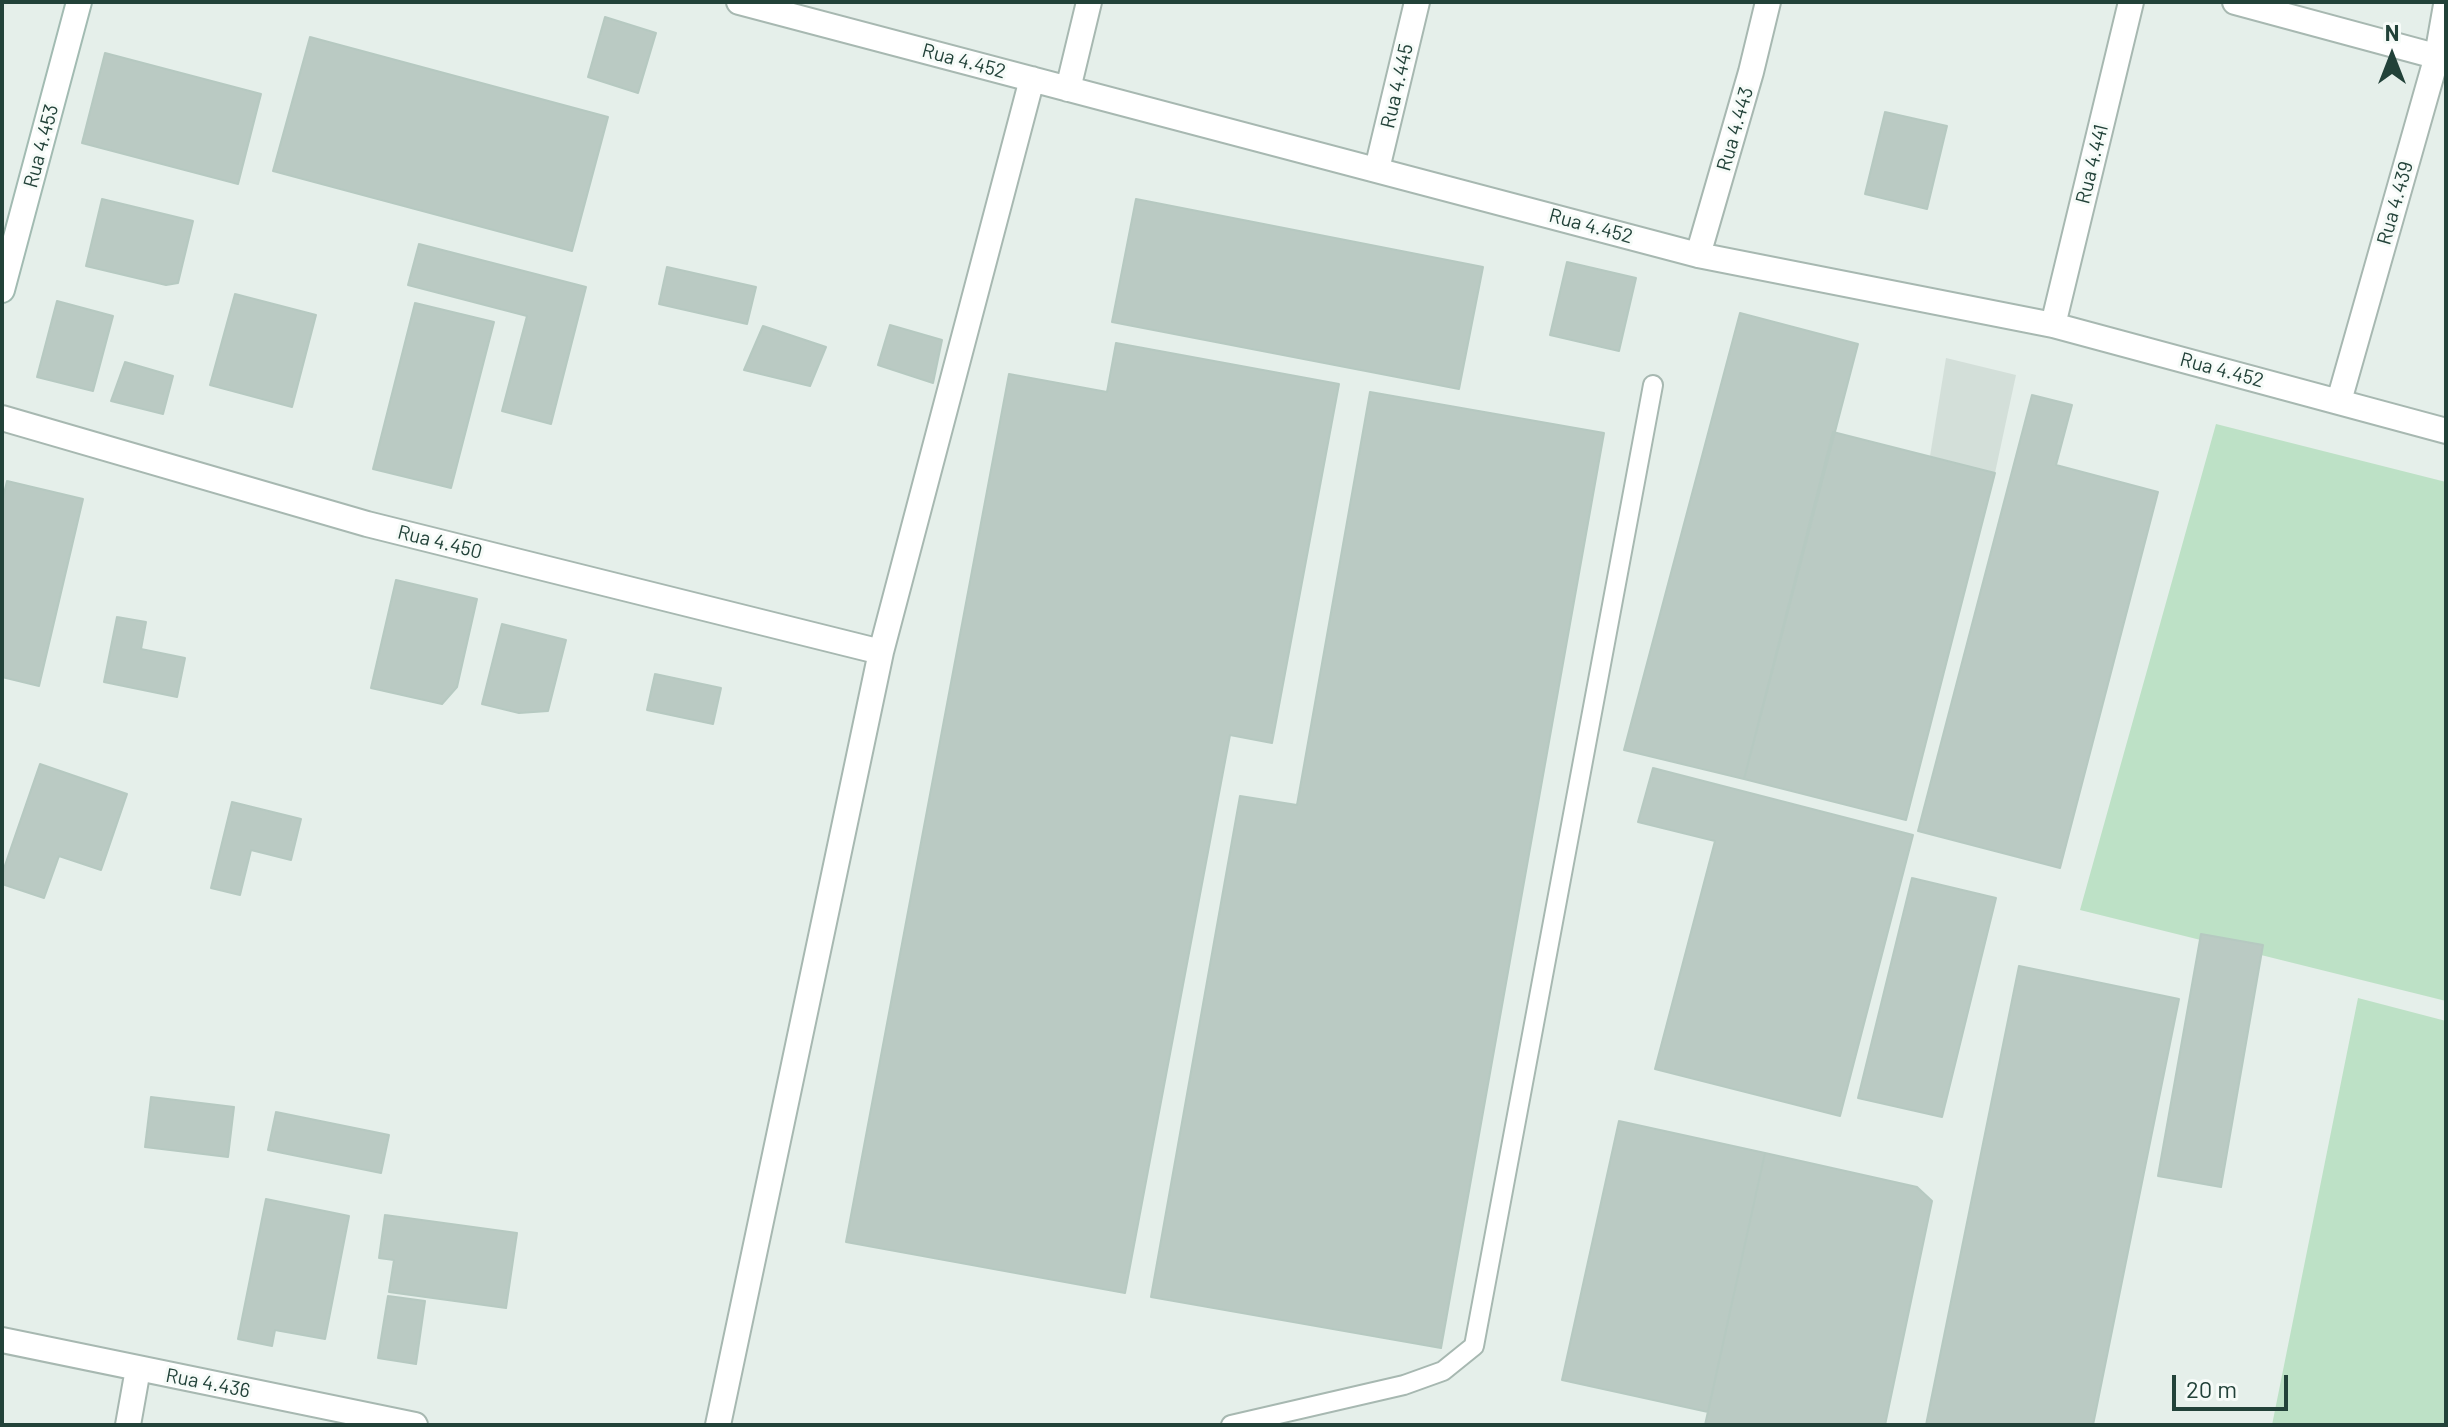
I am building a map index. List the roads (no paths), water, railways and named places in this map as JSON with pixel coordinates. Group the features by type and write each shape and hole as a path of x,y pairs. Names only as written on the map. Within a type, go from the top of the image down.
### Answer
{"street":[{"name":"Rua 4.453","path":"2,290 79,2"},
{"path":"1068,89 1089,2"},
{"name":"Rua 4.445","path":"1377,169 1417,2"},
{"name":"Rua 4.443","path":"1698,255 1768,2"},
{"name":"Rua 4.441","path":"2053,325 2131,2"},
{"path":"2235,2 2441,57"},
{"name":"Rua 4.452","path":"756,4 1698,255 2053,325 2446,431"},
{"name":"Rua 4.439","path":"2339,401 2441,57 2446,5"},
{"path":"718,1425 881,652 1032,79"},
{"name":"Rua 4.450","path":"2,418 367,524 881,652"},
{"name":"Rua 4.436","path":"2,1340 415,1425"},
{"path":"128,1425 138,1369"}],"lane":[{"path":"1231,1425 1404,1385 1443,1371 1474,1346 1653,385"}]}
